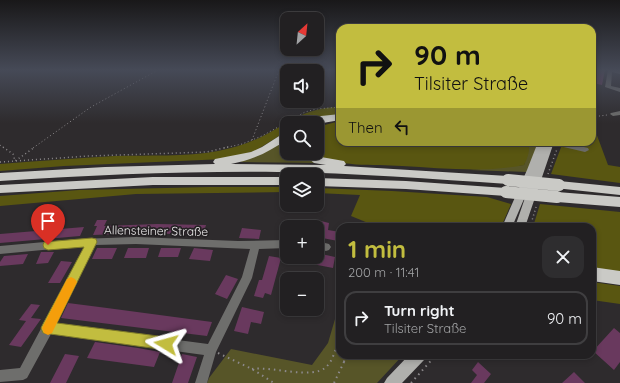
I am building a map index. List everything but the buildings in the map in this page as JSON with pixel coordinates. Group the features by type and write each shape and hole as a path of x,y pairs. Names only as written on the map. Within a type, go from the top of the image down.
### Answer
{"highway":[{"path":"324,119 336,118"},
{"path":"324,122 336,119"},
{"path":"150,169 238,159 266,149 280,139"},
{"path":"318,160 384,172 558,191 620,202"},
{"path":"0,177 150,169 279,168 384,172"},
{"path":"0,189 153,181 280,181"},
{"path":"324,182 406,186 507,186"},
{"path":"558,191 620,191"},
{"path":"596,275 620,278"},
{"path":"596,280 620,283"}],"main road":[{"path":"509,223 532,170 541,146"},
{"path":"522,223 550,146"},
{"path":"392,383 415,359"}],"street":[{"path":"568,146 585,150"},
{"name":"Allensteiner Straße","path":"0,250 92,242 154,241 255,246 280,244"},
{"path":"0,376 23,374 92,242"},
{"path":"201,383 211,350 248,278 255,246"},
{"path":"48,328 211,350"}],"path":[{"path":"15,161 91,107 126,88"},
{"path":"252,140 273,88"},
{"path":"0,162 89,156 207,152 262,136 305,112 336,108"},
{"path":"596,116 616,114"},
{"path":"0,145 13,154 15,161"},
{"path":"252,369 259,367 269,368 302,376 314,376 321,373 327,367 336,346"},
{"path":"211,350 252,369 274,383"},
{"path":"334,383 344,359"},
{"path":"344,362 347,359"},
{"path":"411,383 432,359"}],"shaded area":[{"path":"336,107 336,117 324,119 324,116 299,116 309,112"},
{"path":"336,122 336,146 529,146 529,151 524,165 493,169 447,169 356,164 324,159 324,125"},
{"path":"280,126 280,135 255,151 225,159 64,166 0,171 0,164 115,156 205,153 237,146 267,134"},
{"path":"596,133 608,165 620,167 620,183 551,174 562,146 596,146"},
{"path":"280,141 280,160 314,160 319,163 240,162"},
{"path":"529,146 537,146 527,172 470,170 524,165"},
{"path":"280,187 280,192 136,194 0,206 0,196 79,190"},
{"path":"324,188 487,197 511,204 503,223 368,223 351,216 360,195 324,193"},
{"path":"540,204 620,212 620,272 596,269 596,223 534,223"},
{"path":"596,283 620,286 620,304 596,301"},
{"path":"336,316 336,359 399,359 377,383 207,383 209,378 231,349 312,365 328,343"}],"slow traffic":[{"path":"48,328 71,282"}],"route":[{"path":"48,245 92,242 48,328 166,344"}]}
